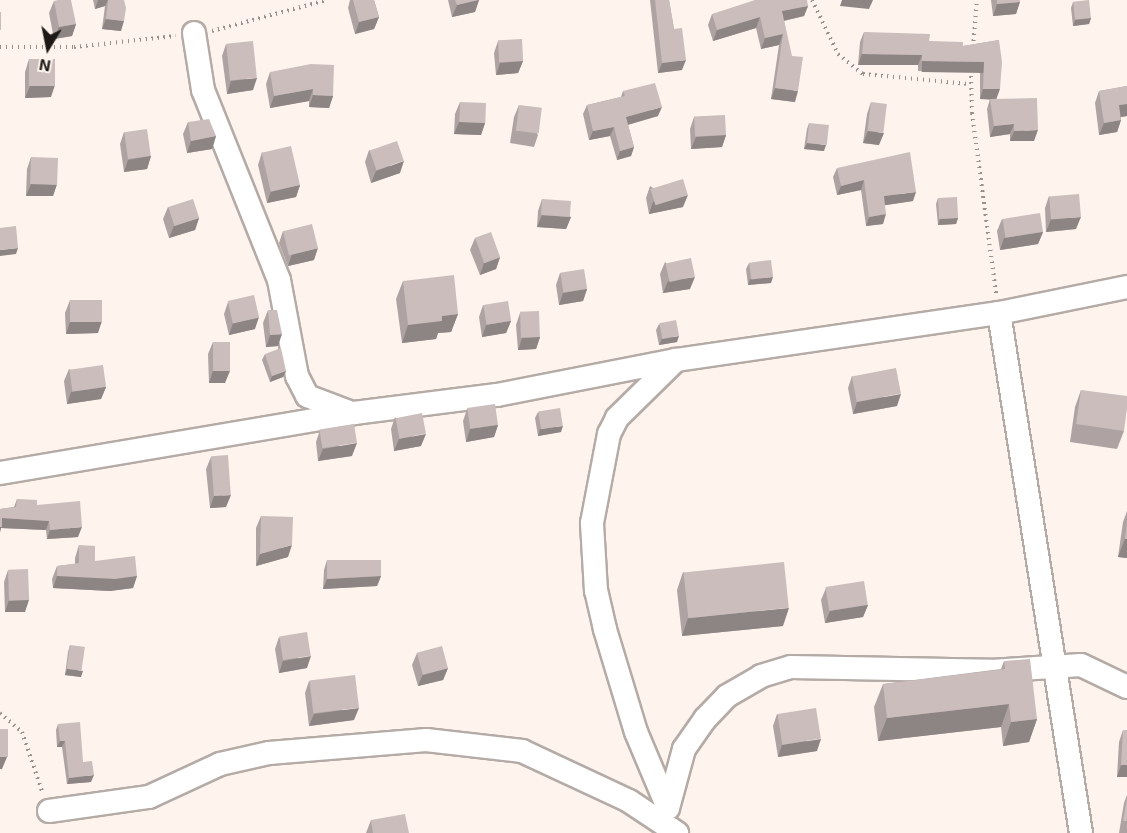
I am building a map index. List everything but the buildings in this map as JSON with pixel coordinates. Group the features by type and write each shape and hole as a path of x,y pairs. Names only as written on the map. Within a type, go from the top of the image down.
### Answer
{"street":[{"path":"194,33 203,90 279,280 297,376 307,396 354,413"},
{"path":"0,473 354,413 497,395 676,360 999,313 1127,287"},
{"path":"999,313 1081,833"},
{"path":"675,832 668,808 636,732 605,629 596,591 592,523 609,434 617,418 676,360"},
{"path":"668,808 684,749 705,719 727,696 761,676 791,667 991,671 1081,665 1127,687"},
{"path":"49,811 149,798 220,764 269,753 426,740 522,751 629,801 675,832"}],"path":[{"path":"0,47 74,47 232,28 327,0"},
{"path":"812,0 838,54 863,74 970,84"},
{"path":"973,52 977,0"},
{"path":"972,63 970,84 999,313"},
{"path":"0,713 22,732 49,811"}]}
